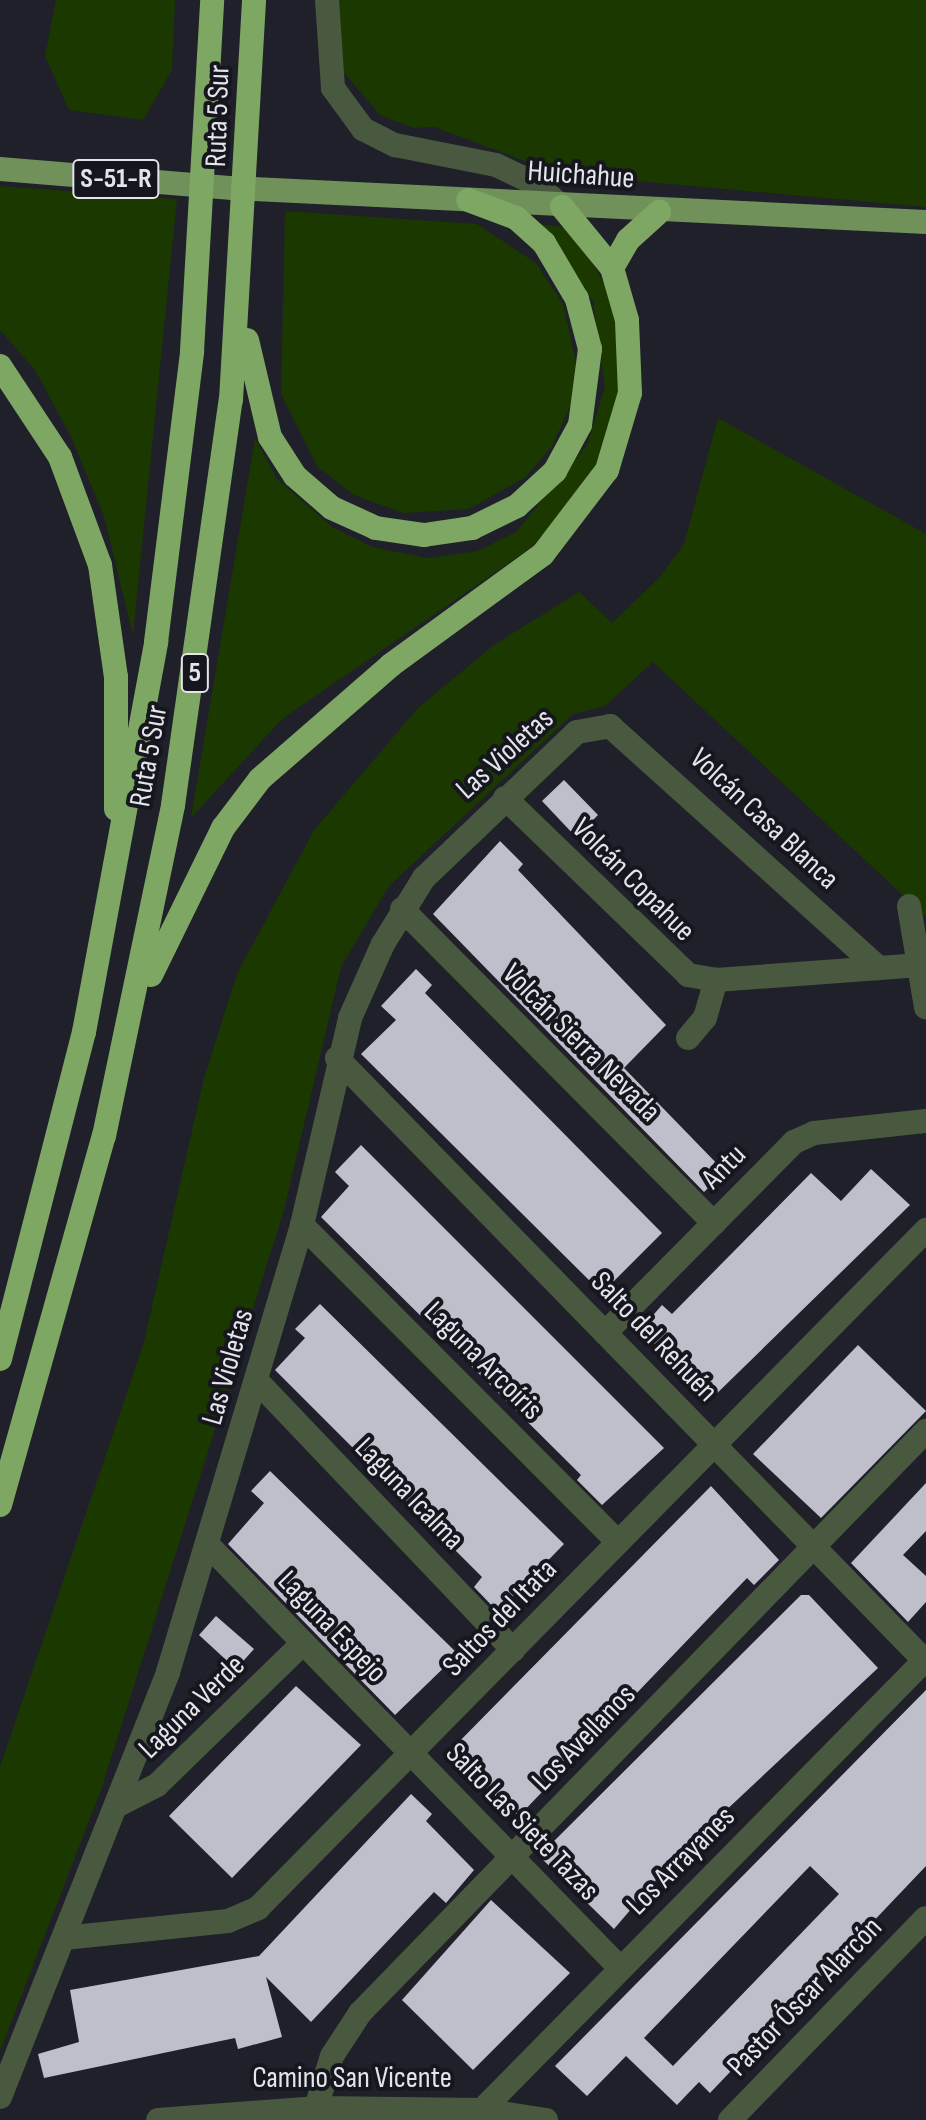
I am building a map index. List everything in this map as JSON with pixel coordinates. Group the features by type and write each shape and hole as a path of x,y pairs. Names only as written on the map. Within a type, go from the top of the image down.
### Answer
{"highway":[{"name":"Ruta 5 Sur","path":"0,1359 113,885 167,569 200,261 210,98 212,0"},
{"name":"Ruta 5 Sur","path":"0,1505 58,1315 118,1075 196,667 243,266 254,0"},
{"path":"243,266 254,391 270,437 295,476 332,508 376,528 424,535 472,528 517,506 555,471 580,425 591,375 585,323 550,251 516,218 468,200"},
{"path":"118,1075 168,932 223,828 260,779 391,665 543,554 593,496 618,444 630,393 629,333 612,268 562,207"},
{"path":"612,268 628,240 659,212"},
{"path":"0,366 60,457 103,578 116,677 113,885"}],"main road":[{"name":"Huichahue","path":"0,169 232,188 562,207 926,222"}],"street":[{"path":"327,0 333,88 363,129 395,145 496,165 536,184 562,207"},
{"name":"Las Violetas","path":"0,2097 118,1805 208,1545 302,1225 337,1058 402,909 449,850 505,798 577,732 602,724"},
{"name":"Volcán Casa Blanca","path":"602,724 624,734 879,968"},
{"name":"Volcán Copahue","path":"505,798 667,961 716,980 920,965"},
{"path":"909,906 926,1008"},
{"name":"Volcán Sierra Nevada","path":"402,909 714,1223"},
{"path":"688,1038 705,1018 716,980"},
{"name":"Salto del Rehuén","path":"337,1058 925,1659"},
{"name":"Antu","path":"605,1333 802,1137 926,1121"},
{"name":"Laguna Arcoíris","path":"302,1225 618,1542"},
{"name":"Saltos del Itata","path":"64,1938 250,1914 926,1230"},
{"name":"Laguna Icalma","path":"258,1382 513,1650"},
{"name":"Los Avellanos","path":"316,2108 351,2023 926,1431"},
{"name":"Laguna Espejo","path":"208,1545 411,1754"},
{"name":"Laguna Verde","path":"118,1805 157,1785 303,1643"},
{"name":"Los Arrayanes","path":"482,2110 925,1659"},
{"name":"Salto Las Siete Tazas","path":"411,1754 620,1968"},
{"name":"Pastor Óscar Alarcón","path":"730,2120 922,1929"},
{"name":"Camino San Vicente","path":"158,2120 316,2108 430,2115 482,2110 546,2120"}],"green space":[{"path":"56,0 175,0 172,70 143,120 69,110 45,56"},
{"path":"327,0 926,0 926,207 559,174 435,127 413,128 380,115 329,55"},
{"path":"0,186 177,199 133,635 104,516 71,437 35,370 0,330"},
{"path":"285,211 477,224 536,263 563,304 576,363 571,404 553,445 526,477 469,509 404,513 354,495 317,466 281,394"},
{"path":"537,224 573,228 622,316 624,366 614,433 579,495 532,547 282,719 191,818 255,438 277,479 332,527 372,547 428,558 478,551 516,532 587,445 605,387 593,301"},
{"path":"718,418 926,534 926,917 653,662 605,706 573,714 389,886 341,967 284,1210 225,1398 101,1790 0,2051 0,1767 144,1342 204,1078 237,974 314,830 418,708 494,645 579,592 612,623 659,578 684,544"}],"building":[{"path":"564,780 598,815 576,837 542,801"},
{"path":"500,841 523,864 518,870 666,1025 624,1068 725,1172 704,1192 433,914"},
{"path":"416,969 432,985 425,993 662,1233 602,1293 361,1054 396,1020 381,1006"},
{"path":"361,1145 664,1448 602,1505 577,1480 581,1475 321,1217 349,1186 335,1172"},
{"path":"871,1169 910,1205 707,1403 641,1329 662,1305 672,1314 811,1173 841,1201"},
{"path":"320,1304 564,1544 498,1612 474,1587 482,1577 275,1370 305,1338 295,1329"},
{"path":"858,1345 926,1411 821,1518 753,1454"},
{"path":"270,1471 458,1654 395,1715 228,1544 264,1503 251,1491"},
{"path":"926,1483 926,1531 903,1555 926,1576 926,1602 908,1622 851,1563"},
{"path":"711,1486 779,1560 754,1585 747,1578 519,1816 447,1754"},
{"path":"801,1595 809,1595 878,1668 674,1859 614,1929 539,1856"},
{"path":"216,1616 254,1649 236,1669 199,1635"},
{"path":"296,1686 361,1745 232,1878 169,1816"},
{"path":"926,1690 926,1866 710,2093 699,2082 677,2105 626,2056 587,2096 555,2066","holes":["810,1866 839,1894 673,2066 644,2038"]},
{"path":"411,1794 432,1814 426,1821 474,1870 446,1903 434,1892 311,2022 266,1977 282,2037 238,2049 235,2038 44,2078 38,2054 79,2042 70,1990 259,1956"},
{"path":"491,1900 570,1973 473,2070 402,2000"}]}
